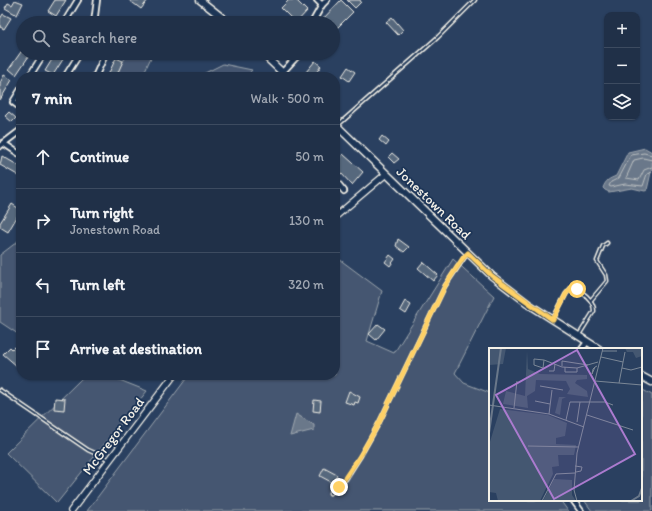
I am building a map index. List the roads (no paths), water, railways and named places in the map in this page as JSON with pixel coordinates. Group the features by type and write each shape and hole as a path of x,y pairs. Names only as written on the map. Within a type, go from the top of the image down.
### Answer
{"main road":[{"path":"200,0 220,16"},
{"path":"268,60 279,72"},
{"name":"Jonestown Road","path":"340,129 492,276 553,320 597,348"},
{"path":"642,377 652,382"}],"street":[{"path":"68,16 78,0"},
{"path":"95,16 97,0"},
{"path":"317,0 322,5"},
{"path":"316,16 322,5 327,0"},
{"path":"32,72 40,60"},
{"path":"68,72 76,60"},
{"path":"97,72 103,60"},
{"path":"286,72 295,60"},
{"path":"16,134 2,145 16,152"},
{"path":"340,213 386,174"},
{"path":"340,186 344,191"},
{"path":"583,348 587,342"},
{"name":"McGregor Road","path":"72,511 170,380"},
{"path":"574,501 581,511"}],"lane":[{"path":"340,122 438,37 475,0"},
{"path":"591,300 607,281 606,275 597,261 603,246 607,243"},
{"path":"330,493 346,479 379,423 445,286 463,258 468,253"},
{"path":"553,320 566,294 571,288 577,289 591,300 594,311 578,336"},
{"path":"0,390 88,450 109,460"}],"water":[{"path":"645,148 652,152 652,168 647,190 645,191 632,188 609,192 603,188 608,180 616,176 628,152"},
{"path":"296,414 314,425 314,430 290,436"}]}
